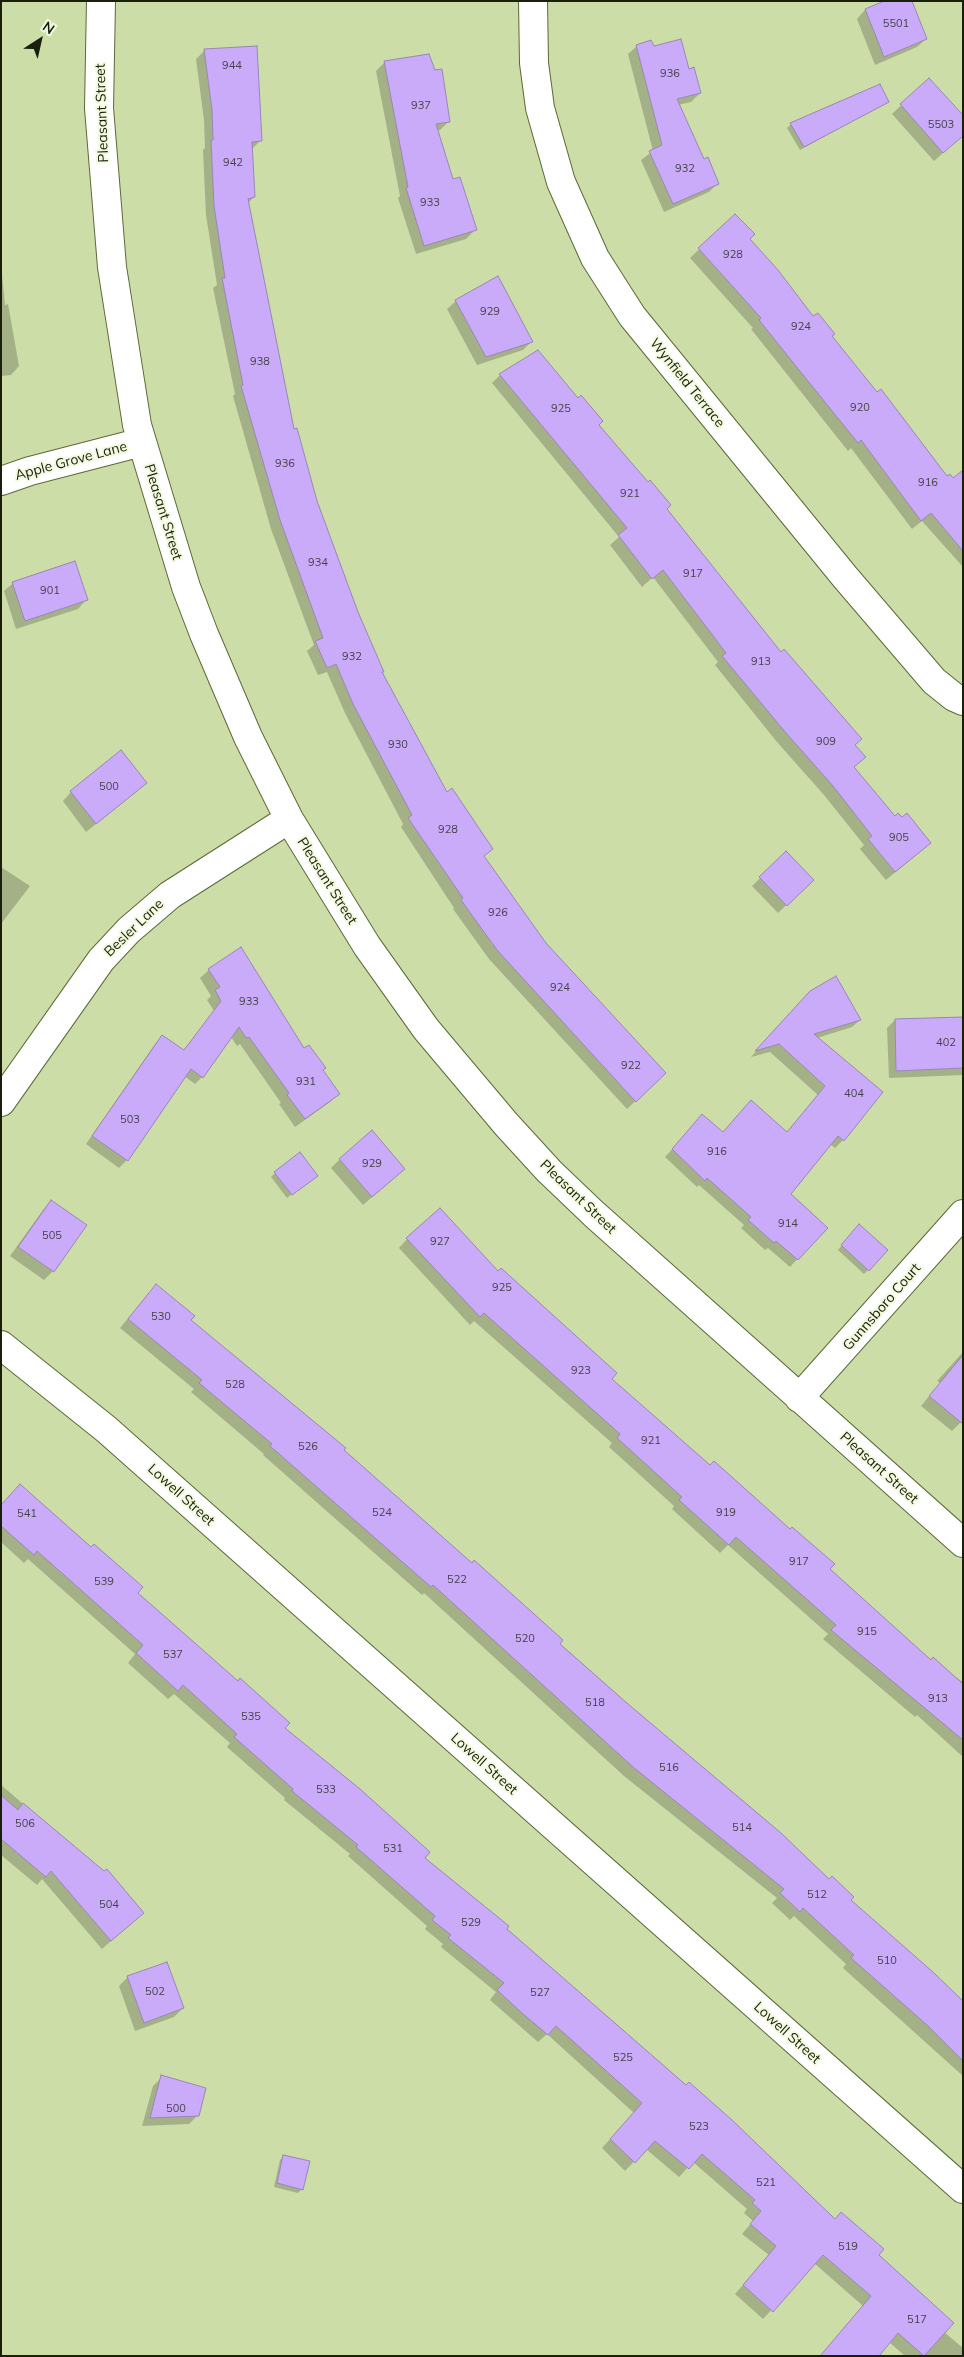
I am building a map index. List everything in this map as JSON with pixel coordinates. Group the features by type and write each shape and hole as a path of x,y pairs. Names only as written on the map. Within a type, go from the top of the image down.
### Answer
{"street":[{"name":"Pleasant Street","path":"101,1 99,108 112,267 137,425 186,587 204,634 248,736 289,819 362,938 421,1021 506,1124 594,1214 963,1543"},
{"name":"Wynfield Terrace","path":"533,1 534,63 540,108 561,182 594,258 632,316 845,577 934,681 954,697 963,701"},
{"name":"Apple Grove Lane","path":"1,481 30,470 142,442"},
{"name":"Besler Lane","path":"1,1102 101,960 129,930 170,895 289,819"},
{"name":"Gunnsboro Court","path":"800,1398 963,1214"},
{"name":"Lowell Street","path":"1,1345 106,1428 963,2189"}],"building":[{"path":"884,1 912,1 927,39 884,57 865,9"},
{"path":"681,39 689,69 694,67 701,93 677,99 704,159 708,157 719,184 673,204 649,151 662,145 636,45 651,40 654,46"},
{"path":"257,46 262,141 252,142 255,197 248,199 294,429 297,428 317,501 358,612 384,672 382,672 447,792 452,788 493,849 484,856 546,943 666,1073 636,1102 497,950 461,900 463,898 408,818 412,815 353,704 336,664 327,668 315,641 323,638 280,520 241,386 243,385 222,278 225,278 214,206 211,140 213,140 212,110 204,49"},
{"path":"429,54 435,70 442,69 450,122 436,124 453,179 460,177 477,230 424,246 406,188 408,187 384,61"},
{"path":"929,78 963,115 963,136 943,153 900,104"},
{"path":"880,84 889,102 804,147 790,123"},
{"path":"735,214 755,234 750,239 778,270 813,316 818,313 835,334 832,336 877,392 881,389 947,476 950,474 953,478 963,470 963,551 931,513 921,521 861,440 858,443 759,320 761,318 698,248"},
{"path":"498,276 533,342 486,357 455,300"},
{"path":"538,350 578,398 581,395 603,421 599,425 648,482 650,480 671,505 667,509 781,652 784,649 862,739 855,745 866,757 854,767 895,816 898,813 902,817 907,813 931,843 895,872 868,839 872,836 833,786 722,656 726,653 663,570 652,579 618,535 627,528 499,374"},
{"path":"75,561 88,600 25,621 12,582"},
{"path":"121,750 147,783 96,824 70,791"},
{"path":"786,851 814,880 787,906 759,877"},
{"path":"241,947 304,1048 309,1045 326,1068 323,1070 340,1094 305,1119 249,1037 246,1038 239,1027 203,1078 191,1069 128,1161 92,1136 162,1035 184,1050 221,1001 215,990 220,987 208,969"},
{"path":"836,976 861,1020 814,1034 883,1092 844,1141 838,1136 791,1194 828,1228 798,1260 776,1241 774,1243 748,1220 751,1217 707,1178 705,1181 672,1149 702,1114 723,1132 751,1100 787,1132 825,1086 779,1044 755,1051 810,991"},
{"path":"963,1017 963,1068 896,1071 895,1019"},
{"path":"372,1130 405,1169 372,1197 339,1159"},
{"path":"300,1152 318,1176 292,1195 274,1172"},
{"path":"51,1200 87,1225 54,1272 18,1247"},
{"path":"440,1208 498,1271 501,1268 617,1373 612,1379 710,1465 714,1461 790,1529 792,1527 835,1564 830,1569 931,1660 933,1657 963,1684 963,1740 831,1630 836,1625 736,1537 729,1545 679,1500 682,1497 617,1438 620,1434 484,1313 480,1317 406,1238"},
{"path":"859,1224 888,1250 869,1271 841,1245"},
{"path":"156,1284 195,1316 191,1320 346,1448 344,1450 472,1563 474,1560 563,1640 560,1644 628,1704 781,1833 829,1879 832,1876 854,1897 851,1900 934,1973 963,2001 963,2061 927,2025 851,1958 854,1955 803,1908 800,1912 780,1893 784,1889 633,1767 433,1585 431,1587 270,1446 272,1444 199,1383 202,1380 128,1319"},
{"path":"963,1355 963,1424 929,1396"},
{"path":"20,1484 91,1547 94,1544 143,1587 138,1593 238,1681 240,1678 290,1723 285,1728 360,1789 430,1852 425,1858 509,1926 507,1929 686,2085 689,2082 732,2120 835,2219 841,2212 884,2249 879,2255 954,2323 924,2356 898,2333 879,2356 820,2356 871,2296 823,2255 773,2312 743,2285 776,2246 750,2224 761,2211 752,2203 755,2200 702,2154 689,2169 655,2141 635,2163 610,2139 642,2103 556,2026 548,2035 523,2014 497,1990 504,1983 448,1938 451,1935 432,1920 435,1916 356,1847 358,1845 292,1791 293,1789 234,1737 237,1734 183,1685 178,1691 136,1653 143,1645 37,1551 34,1555 1,1526 1,1505"},
{"path":"1,1795 18,1810 23,1803 104,1871 107,1869 144,1913 111,1941 51,1871 46,1877 1,1839"},
{"path":"167,1962 184,2008 144,2023 127,1976"},
{"path":"161,2075 206,2088 199,2116 150,2118"},
{"path":"283,2155 310,2161 303,2190 277,2183"}]}
